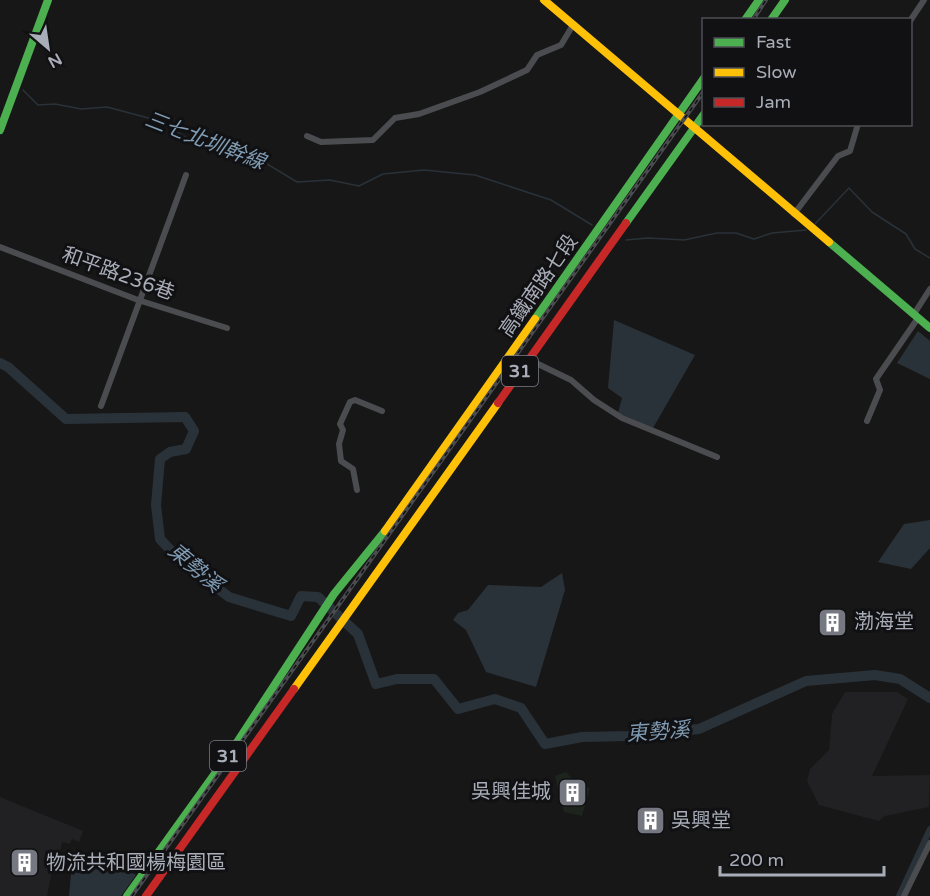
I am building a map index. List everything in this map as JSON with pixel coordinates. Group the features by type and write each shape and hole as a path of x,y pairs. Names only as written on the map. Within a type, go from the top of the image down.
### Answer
{"main road":[{"path":"0,130 48,0"},
{"path":"544,0 930,327"},
{"path":"746,18 759,0"},
{"path":"772,18 785,0"},
{"name":"高鐵南路七段","path":"127,896 241,737 323,611 538,317 702,81"},
{"name":"高鐵南路七段","path":"146,896 348,615 373,585 565,304 702,117"}],"street":[{"path":"912,18 924,0"},
{"path":"307,136 321,142 373,140 394,118 429,111 490,88 527,70 537,55 561,45 573,25"},
{"path":"794,214 838,156 850,151 857,126"},
{"path":"100,406 186,175"},
{"name":"和平路236巷","path":"0,247 138,300 226,328"},
{"path":"867,422 880,390 876,379 916,316 930,289"},
{"path":"538,364 571,380 594,400 622,418 717,457"},
{"path":"357,490 352,469 341,461 339,444 343,430 340,424 350,402 355,400 382,411"},
{"path":"904,896 930,843"}],"shaded area":[{"path":"614,320 695,355 653,428 618,413 622,398 608,388"},
{"path":"918,331 930,341 930,379 897,363"},
{"path":"930,520 930,548 911,569 878,562 904,524"},
{"path":"562,573 565,590 536,687 486,672 466,630 453,620 458,613 468,610 488,585 541,587"},
{"path":"845,692 897,692 908,699 872,776 930,775 929,807 885,816 879,821 819,805 807,781 810,769 829,750 832,714"},
{"path":"566,772 577,784 590,788 582,816 564,812 555,776"},
{"name":"物流共和國楊梅園區","path":"0,797 83,831 79,842 72,839 70,844 62,842 60,852 56,850 47,896 0,896"},
{"path":"72,863 111,863 136,875 121,896 69,896"}],"waterway":[{"name":"三七北圳幹線","path":"23,90 38,105 55,104 81,109 107,107 156,120 187,138 211,143 224,152 252,155 297,182 330,180 359,186 383,174 424,170 475,175 551,200 592,225"},
{"name":"三七北圳幹線","path":"815,224 849,188 872,212 906,234 915,249 930,258"},
{"name":"三七北圳幹線","path":"626,240 648,238 684,240 717,233 736,233 754,239 772,233 806,230"},
{"name":"東勢溪","path":"0,363 8,367 66,419 185,417 194,431 186,449 170,452 160,459 156,505 160,539 177,557 229,597 291,616 301,596 318,597 358,634 376,684 397,679 434,679 458,709 495,699 521,708 545,744 582,737 628,736 699,729 806,681 875,675 900,679 930,698"},
{"path":"899,896 930,829"}],"railway":[{"path":"754,18 766,0"},
{"path":"132,896 702,94"}],"traffic: fast":[{"path":"0,130 48,0"},
{"path":"746,18 759,0"},
{"path":"772,18 785,0"},
{"path":"535,319 702,81"},
{"path":"626,223 702,117"},
{"path":"829,242 930,328"},
{"path":"127,896 234,747 334,594 385,531"}],"traffic: slow":[{"path":"544,0 829,242"},
{"path":"385,531 535,319"},
{"path":"294,689 498,403"}],"traffic: jam":[{"path":"498,403 626,223"},
{"path":"146,896 294,689"}],"place":[{"name":"渤海堂","path":"833,622"},
{"name":"吳興佳城","path":"572,792"},
{"name":"吳興堂","path":"650,821"},
{"name":"物流共和國楊梅園區","path":"25,863"}]}
